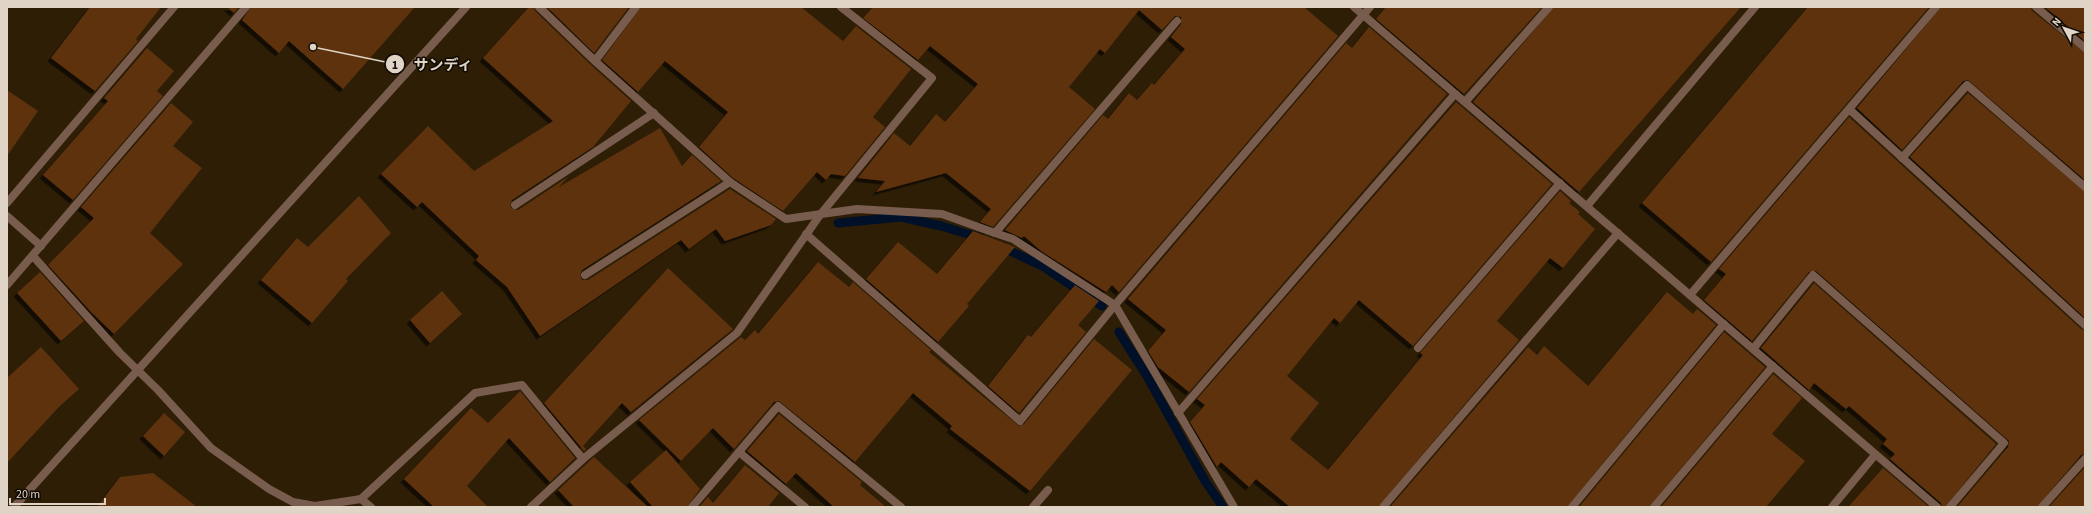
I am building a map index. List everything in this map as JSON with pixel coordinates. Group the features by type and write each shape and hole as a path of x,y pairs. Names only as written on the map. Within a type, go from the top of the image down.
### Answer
{"street":[{"path":"7,203 174,7"},
{"path":"7,285 246,7"},
{"path":"14,507 466,7"},
{"path":"539,7 595,61 730,182 786,220 857,209 942,214 1012,239 1115,305 1234,507"},
{"path":"595,61 636,7"},
{"path":"531,507 583,459 737,333 820,215 932,78 841,7"},
{"path":"1354,7 1937,507"},
{"path":"806,234 1020,421 1115,305 1370,7"},
{"path":"1465,102 1549,7"},
{"path":"1587,206 1755,7"},
{"path":"1690,295 1936,7"},
{"path":"2036,7 2085,48"},
{"path":"995,233 1177,21"},
{"path":"1902,158 1967,85 2085,187"},
{"path":"1178,413 1455,94"},
{"path":"1848,109 2085,325"},
{"path":"515,205 654,113"},
{"path":"585,275 730,182"},
{"path":"1418,348 1560,183"},
{"path":"7,216 41,246"},
{"path":"1383,507 1618,233"},
{"path":"33,256 211,448 269,489 293,502 315,506 361,500 474,393 522,385 583,459"},
{"path":"1753,349 1813,275 2004,443 1950,507"},
{"path":"1572,507 1724,324"},
{"path":"1654,507 1773,366"},
{"path":"692,507 778,406 901,507"},
{"path":"739,452 805,507"},
{"path":"1832,507 1875,455"},
{"path":"2042,507 2085,459"},
{"path":"1033,507 1048,490"},
{"path":"361,500 371,507"}],"building":[{"path":"90,7 161,7 136,39 138,41 95,91 51,58"},
{"path":"227,7 239,7 234,13"},
{"path":"251,7 415,7 343,89 289,41 279,53 242,20"},
{"path":"529,7 534,7 535,11 631,101 593,147 512,200 510,205 511,208 518,210 568,177 559,187 660,128 682,166 692,155 721,181 582,270 580,275 582,280 588,280 730,189 776,219 771,225 725,241 716,229 689,249 681,240 540,336 507,287 476,260 479,256 422,202 417,207 381,174 428,126 474,171 553,121 483,58"},
{"path":"547,7 629,7 594,53"},
{"path":"641,7 801,7 843,41 856,26 911,69 873,117 885,127 845,176 831,174 826,180 817,172 783,211 733,178 699,147 728,112 665,61 638,92 602,60"},
{"path":"873,7 1304,7 1338,36 1119,292 1112,285 1106,292 1041,251 1024,236 1022,238 1005,230 1103,115 1108,119 1129,93 1137,100 1152,83 1154,85 1185,49 1171,37 1181,24 1181,17 1175,16 1162,30 1139,10 1105,53 1100,49 1069,87 1095,109 993,227 980,222 991,209 946,173 876,192 885,181 858,178 894,133 910,146 936,114 945,122 978,84 930,46 918,60 863,18"},
{"path":"1386,7 1542,7 1464,94 1376,19"},
{"path":"1554,7 1741,7 1579,192 1473,102"},
{"path":"1808,7 1929,7 1711,262 1642,203"},
{"path":"1941,7 2031,7 2032,11 2085,53 2085,180 1968,80 1963,81 1902,150 1857,108"},
{"path":"2045,7 2085,7 2085,41"},
{"path":"1369,27 1447,94 1189,392 1158,367 1148,351 1166,330 1128,299 1346,43 1352,48"},
{"path":"147,48 174,71 157,91 163,96 73,200 43,175 108,101 104,98"},
{"path":"7,90 38,111 7,156"},
{"path":"1968,93 2085,192 2085,318 1910,157"},
{"path":"1456,102 1552,184 1413,346 1359,300 1340,323 1334,318 1287,376 1319,403 1290,439 1328,470 1423,355 1420,353 1560,191 1571,201 1569,203 1580,212 1578,214 1595,229 1563,268 1550,258 1497,321 1519,340 1378,507 1290,507 1256,479 1249,487 1221,462 1217,467 1190,422 1205,405 1197,399"},
{"path":"171,103 193,122 173,146 202,168 150,233 183,264 114,334 92,313 48,265 94,218 81,207"},
{"path":"1849,117 2081,329 2085,330 2085,454 2081,455 2037,507 1957,507 2008,447 2009,441 1816,271 1809,272 1752,341 1704,300 1726,274 1719,269"},
{"path":"359,196 391,233 346,279 348,281 312,323 261,280 297,238 308,247"},
{"path":"973,231 1015,247 967,304 969,306 938,342 866,279 898,242 937,274"},
{"path":"818,262 849,287 853,282 931,350 929,352 1019,426 1024,424 1094,339 1132,370 1030,491 950,429 952,426 913,393 855,462 779,401 774,402 734,449 713,428 681,461 639,420 741,337 745,340 755,330 758,334"},
{"path":"668,268 733,329 631,412 622,403 583,446 586,449 584,451 544,403"},
{"path":"40,272 84,321 61,341 17,293"},
{"path":"1814,283 1996,444 1945,507 1942,507 1941,503 1890,459 1895,454 1883,444 1887,439 1849,406 1846,409 1814,383 1809,390 1761,348"},
{"path":"1075,285 1099,301 1078,325 1086,332 1019,413 988,386 1028,335 1031,337"},
{"path":"442,291 462,314 430,343 410,320"},
{"path":"1667,292 1693,314 1697,309 1716,325 1567,507 1390,507 1528,347 1537,355 1544,346 1588,386"},
{"path":"1724,332 1765,367 1649,507 1579,507"},
{"path":"41,347 79,389 59,407 7,463 7,378"},
{"path":"1773,374 1802,398 1772,434 1805,461 1766,507 1661,507"},
{"path":"520,391 575,458 550,482 509,438 467,486 488,507 434,507 404,479 471,408 488,423"},
{"path":"164,413 185,432 164,456 143,436"},
{"path":"779,414 862,482 860,485 886,507 834,507 796,473 786,484 747,451"},
{"path":"666,450 700,489 687,507 653,507 630,482"},
{"path":"594,457 648,507 574,507 558,490"},
{"path":"745,465 779,493 768,507 699,507 708,497 713,503"},
{"path":"2085,467 2085,507 2049,507"},
{"path":"1883,468 1929,507 1848,507"},
{"path":"153,473 197,507 97,507 120,477"}],"waterway":[{"path":"838,223 901,217 941,226 981,238"},
{"path":"1002,247 1044,267 1102,306"},
{"path":"1119,332 1147,376 1205,481 1223,507"}],"place":[{"name":"サンディ","path":"313,47"}]}
